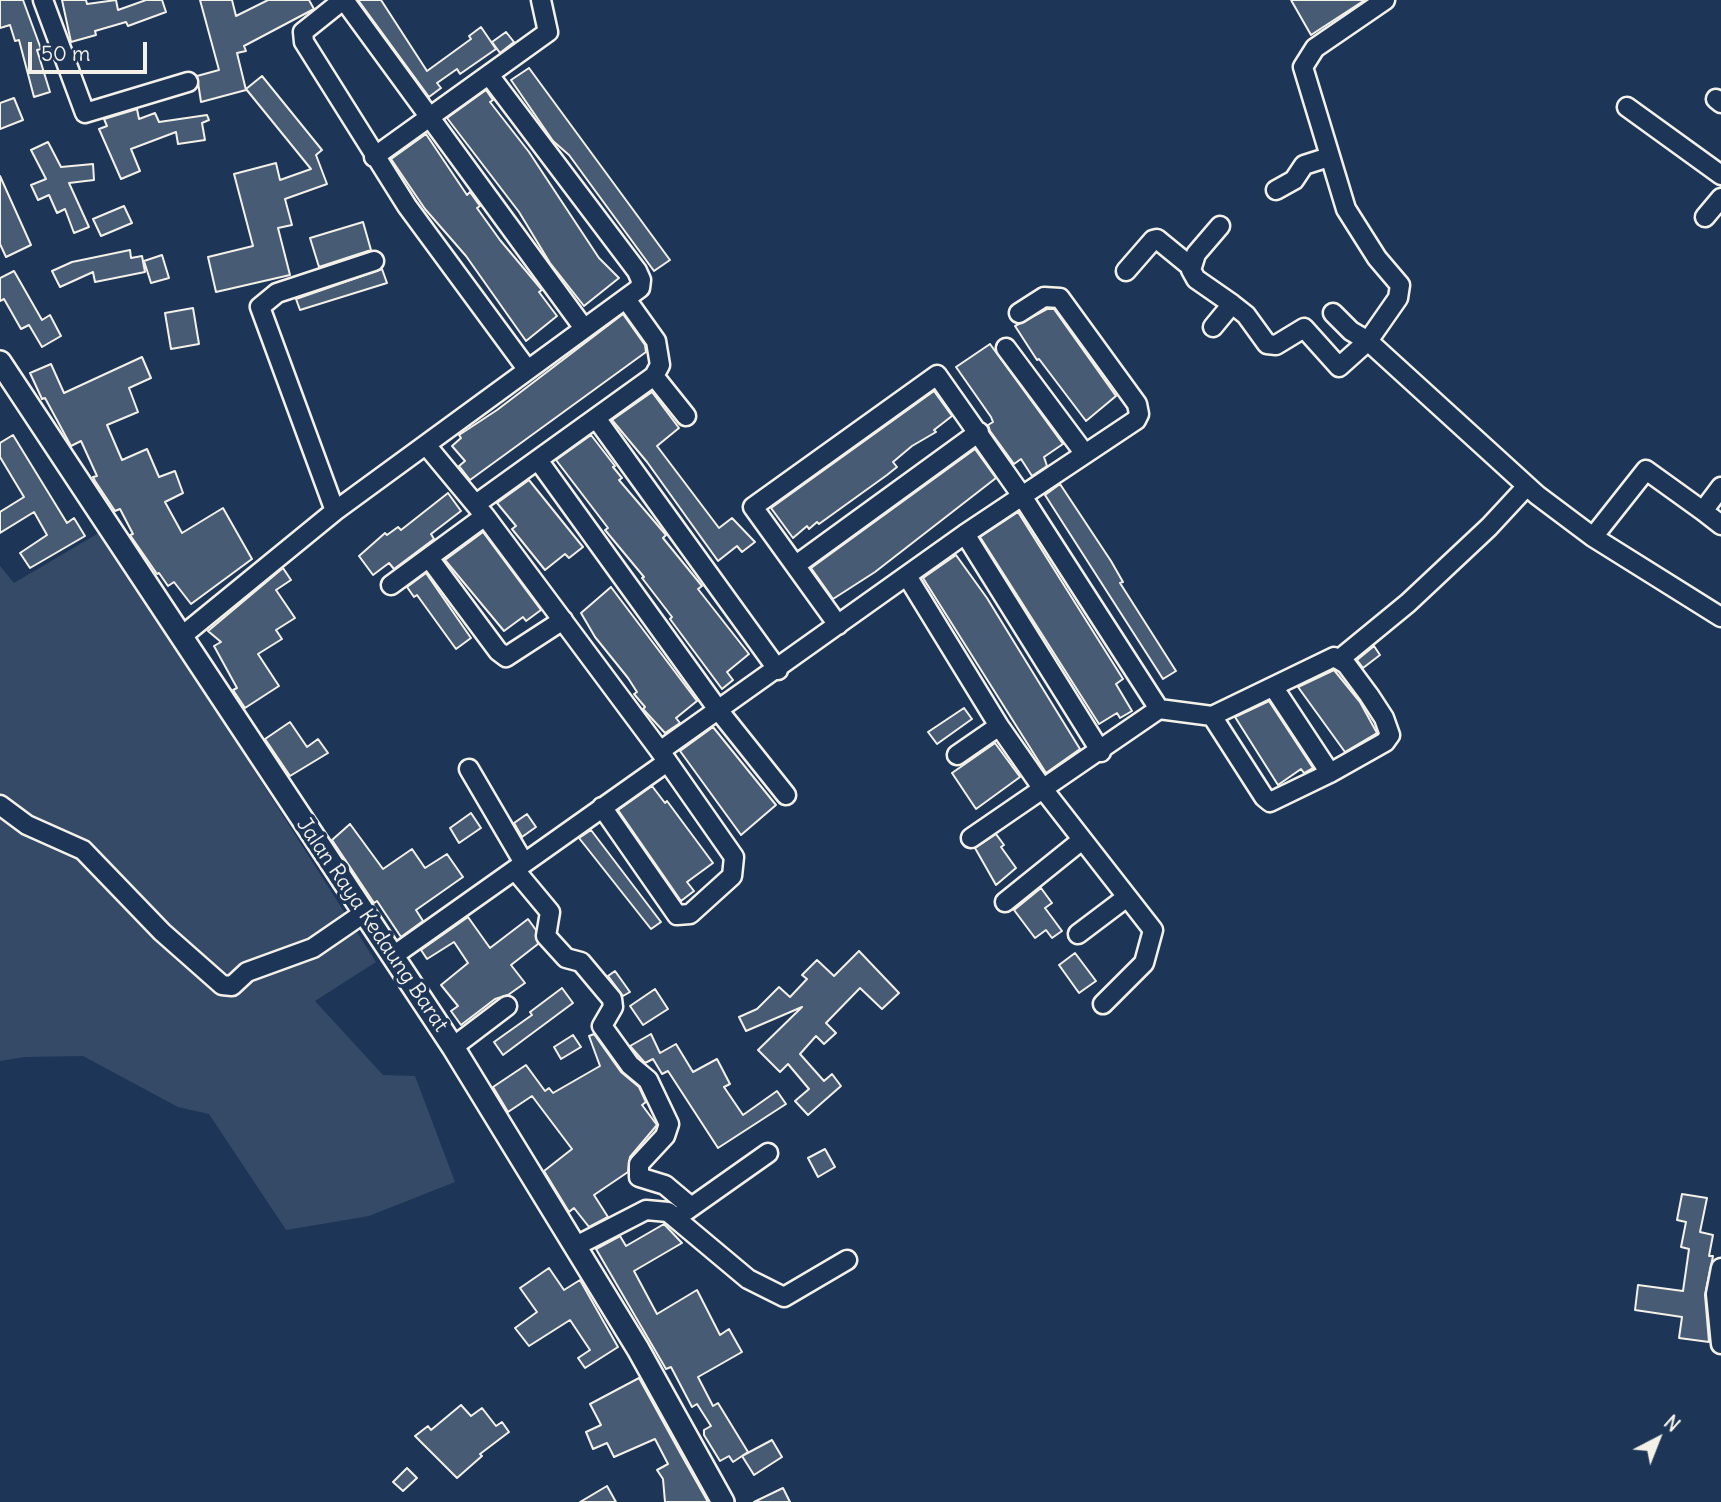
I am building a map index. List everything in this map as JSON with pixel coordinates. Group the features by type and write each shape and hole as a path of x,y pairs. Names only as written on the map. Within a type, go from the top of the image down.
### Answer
{"street":[{"path":"43,0 85,113 188,82"},
{"path":"527,369 374,157 302,37 303,32 344,0 583,327"},
{"path":"374,157 548,32 541,0"},
{"path":"1126,271 1153,240 1157,240 1191,266 1196,279 1246,316 1268,344 1276,345 1304,328 1339,367 1368,341 1398,298 1400,285 1377,258 1346,209 1303,67 1315,48 1385,0"},
{"path":"182,636 335,511 583,327 626,299 641,285 637,271 489,75"},
{"path":"1626,107 1721,175"},
{"path":"1276,190 1297,178 1304,166 1329,157"},
{"path":"1705,217 1721,198"},
{"path":"1191,266 1196,254 1220,226"},
{"path":"335,511 260,307 276,293 374,261"},
{"path":"393,956 602,807 719,711 838,625 965,534 1136,420 1139,414 1137,404 1060,298 1044,298 1019,313"},
{"path":"391,585 429,558 538,460 654,376 660,365 656,341 626,299"},
{"path":"1213,327 1231,304"},
{"path":"1334,313 1527,486 1593,537 1721,617"},
{"path":"1006,348 1085,454"},
{"name":"Jalan Raya Kedaung Barat","path":"0,362 453,1047 638,1349 723,1502"},
{"path":"838,625 753,507 937,375 1022,496 1159,709"},
{"path":"654,376 686,416"},
{"path":"596,418 778,670"},
{"path":"796,565 979,432"},
{"path":"426,445 481,510 664,757 736,861 732,876 690,914 677,915 602,807"},
{"path":"538,460 719,711 786,795"},
{"path":"1593,537 1646,470 1721,525"},
{"path":"971,838 1101,752 1159,709 1212,716 1274,688 1329,658 1341,658 1451,564 1527,486"},
{"path":"1703,510 1721,487"},
{"path":"965,534 1101,752"},
{"path":"429,558 498,651 506,657 563,620"},
{"path":"907,576 999,726 1043,789 1153,930 1144,963 1103,1004"},
{"path":"1212,716 1266,800 1281,799 1385,742 1390,735 1384,718 1341,658"},
{"path":"1274,688 1330,773"},
{"path":"957,755 999,726"},
{"path":"469,769 519,867 550,912 545,936 566,958 581,961 612,999 613,1007 602,1026 630,1065 648,1080 669,1124 666,1136 639,1164 639,1177 666,1185 684,1212 748,1279 784,1297 847,1260"},
{"path":"0,805 27,825 83,850 162,932 222,985 232,986 247,972 313,948 364,913"},
{"path":"1005,902 1082,840"},
{"path":"1077,934 1127,897"},
{"path":"453,1047 507,1006"},
{"path":"576,1246 646,1210 684,1212 768,1153"},
{"path":"1721,1268 1716,1294 1721,1344"}],"shaded area":[{"path":"102,531 376,962 315,1001 383,1075 415,1076 455,1182 369,1216 286,1230 209,1114 178,1107 83,1056 25,1057 0,1061 0,566 14,583"}],"building":[{"path":"0,0 23,0 41,49 37,50 50,92 34,97 19,40 15,41 10,25 0,28"},
{"path":"62,0 86,0 87,4 116,0 118,10 146,0 162,0 166,12 128,26 126,22 95,31 96,35 71,42"},
{"path":"200,0 232,0 236,16 268,0 309,0 314,9 244,46 246,51 237,53 246,90 201,102 197,76 219,70"},
{"path":"358,0 381,0 427,71 471,39 469,36 481,27 496,49 460,74 457,69 437,83 441,88 429,97"},
{"path":"1291,0 1365,0 1311,35"},
{"path":"506,32 514,42 500,53 492,42"},
{"path":"529,68 670,260 654,271 569,155 553,141 511,80"},
{"path":"262,76 322,150 316,155 327,184 285,199 292,225 278,228 290,275 216,292 208,257 253,246 234,174 276,163 280,180 311,169 246,89"},
{"path":"486,90 493,100 490,102 529,152 599,258 619,278 584,306 550,263 519,212 447,118"},
{"path":"14,98 23,120 0,129 0,103"},
{"path":"137,109 139,119 155,113 159,122 207,115 209,120 202,123 205,140 178,144 176,132 131,149 140,171 121,179 99,129 107,126 104,119"},
{"path":"426,134 467,195 470,192 480,206 477,208 500,240 542,290 539,292 557,316 526,341 466,256 425,209 391,159"},
{"path":"48,142 61,167 93,164 94,180 69,183 89,227 74,233 65,209 57,213 49,195 38,200 31,185 46,179 31,150"},
{"path":"0,176 31,245 6,257 0,244"},
{"path":"124,206 132,223 101,236 93,219"},
{"path":"363,222 371,250 319,267 310,238"},
{"path":"130,250 131,258 142,256 145,272 95,282 93,272 60,287 52,271 72,262"},
{"path":"162,255 169,278 151,283 144,261"},
{"path":"382,269 387,283 300,310 296,299"},
{"path":"14,271 42,320 50,315 61,336 42,347 29,325 21,329 4,299 0,301 0,278"},
{"path":"193,308 199,344 171,349 165,313"},
{"path":"1047,309 1054,309 1116,396 1086,421 1039,359 1037,360 1015,326"},
{"path":"623,314 645,345 646,352 470,480 459,466 465,461 452,446 461,438 459,435 497,410"},
{"path":"990,344 1063,444 1044,457 1047,466 1032,476 1021,459 1014,464 990,431 988,425 993,422 991,417 956,367"},
{"path":"142,357 151,378 129,388 138,412 107,425 122,460 147,449 159,477 175,471 183,493 165,502 182,533 223,508 252,559 191,604 174,582 168,586 159,573 157,574 130,535 133,534 120,509 115,511 95,481 93,477 97,476 81,441 71,446 45,398 42,399 30,373 51,364 64,393"},
{"path":"934,391 952,416 934,430 936,432 912,446 893,462 897,467 887,475 819,524 817,522 809,529 807,526 793,538 771,508"},
{"path":"652,392 679,428 657,446 719,528 732,518 755,542 742,552 737,546 718,561 647,462 612,420"},
{"path":"13,435 67,523 74,518 85,536 30,568 20,553 47,535 34,512 0,533 0,512 24,497 0,457 0,443"},
{"path":"591,435 615,466 613,467 622,478 619,480 666,535 663,538 702,586 698,589 749,654 727,672 733,680 722,689 670,619 672,617 642,578 644,577 605,530 608,528 556,460"},
{"path":"975,449 996,478 875,572 833,599 811,568"},
{"path":"529,480 583,547 569,558 565,554 545,570 512,529 516,526 497,503"},
{"path":"1060,484 1111,561 1123,582 1120,583 1176,671 1163,679 1045,495"},
{"path":"448,493 461,511 431,534 434,539 394,569 389,563 373,575 359,556 385,533 387,535 398,527 401,530"},
{"path":"1018,512 1123,679 1116,684 1132,711 1120,718 1117,713 1099,724 980,537"},
{"path":"483,532 541,610 526,621 523,617 504,631 445,560"},
{"path":"956,555 987,598 1080,749 1046,773 923,578"},
{"path":"283,568 291,580 276,590 295,618 276,630 282,639 258,654 279,686 245,708 233,690 237,688 214,646 221,642 208,631"},
{"path":"426,573 471,638 456,649 417,595 414,597 407,587"},
{"path":"611,587 697,701 676,718 680,723 665,733 643,709 645,707 634,694 637,692 628,678 595,637 581,613"},
{"path":"1374,646 1380,655 1363,668 1357,660"},
{"path":"1334,670 1360,702 1377,733 1345,752 1298,687"},
{"path":"1269,701 1313,768 1304,773 1301,769 1278,785 1235,717"},
{"path":"964,708 972,719 937,744 928,732"},
{"path":"290,722 307,747 318,739 328,753 290,776 265,739"},
{"path":"713,727 776,805 741,835 680,751"},
{"path":"995,743 1020,777 976,809 952,773"},
{"path":"652,786 665,803 667,801 713,863 687,882 694,891 681,901 618,810"},
{"path":"471,813 481,828 459,843 450,828"},
{"path":"527,814 536,827 522,837 514,823"},
{"path":"350,824 383,869 412,849 425,868 447,854 463,877 416,910 423,921 401,937 377,901 374,903 332,840"},
{"path":"591,830 661,922 651,929 579,838"},
{"path":"996,834 1004,845 1001,847 1016,868 996,885 975,848"},
{"path":"1041,888 1052,903 1045,908 1062,931 1052,938 1046,930 1035,938 1014,910"},
{"path":"468,917 490,948 528,919 536,930 538,944 511,965 525,983 508,995 495,999 461,1025 451,1011 458,1006 441,985 468,963 454,942 427,959 421,950"},
{"path":"859,951 899,993 882,1009 860,988 826,1023 836,1033 824,1044 816,1036 800,1054 824,1081 832,1074 841,1086 808,1115 795,1101 809,1089 788,1064 780,1072 758,1050 802,1007 746,1031 739,1017 757,1009 779,987 790,997 807,979 802,975 817,960 834,976"},
{"path":"1075,953 1096,981 1079,993 1059,965"},
{"path":"615,971 630,992 623,996 608,976"},
{"path":"562,988 573,1003 503,1055 494,1042 532,1015 530,1012"},
{"path":"655,989 668,1009 643,1025 630,1006"},
{"path":"594,1034 621,1072 639,1087 646,1102 642,1105 657,1125 630,1157 628,1172 594,1195 608,1217 589,1227 574,1208 569,1212 544,1171 572,1149 532,1096 508,1112 493,1087 526,1065 545,1091 549,1088 553,1093 600,1066 589,1036"},
{"path":"651,1034 660,1053 676,1044 693,1072 717,1059 730,1084 724,1087 743,1115 777,1091 786,1104 718,1148 668,1071 662,1074 653,1059 645,1063 630,1046"},
{"path":"573,1035 581,1047 561,1059 554,1047"},
{"path":"825,1149 835,1167 818,1177 808,1158"},
{"path":"1682,1194 1707,1198 1700,1232 1713,1235 1709,1256 1713,1256 1705,1295 1709,1342 1679,1338 1682,1317 1635,1310 1638,1285 1683,1291 1689,1249 1681,1247 1686,1222 1677,1220"},
{"path":"664,1224 682,1243 634,1271 657,1314 697,1290 720,1335 729,1329 742,1352 698,1377 713,1406 718,1403 748,1452 733,1462 729,1456 720,1461 704,1435 704,1430 711,1426 697,1404 692,1407 671,1367 666,1369 596,1249 620,1236 626,1246"},
{"path":"549,1268 564,1290 580,1280 618,1347 585,1368 578,1358 590,1350 570,1320 529,1346 515,1328 537,1312 520,1288"},
{"path":"639,1378 708,1502 665,1502 663,1479 657,1470 668,1464 655,1439 614,1457 607,1443 593,1449 586,1432 601,1425 590,1404"},
{"path":"461,1405 471,1416 482,1408 496,1426 502,1422 509,1432 480,1454 482,1456 457,1478 415,1436 428,1426 431,1430"},
{"path":"772,1440 782,1457 754,1475 742,1456"},
{"path":"407,1468 417,1478 403,1491 393,1482"},
{"path":"607,1486 616,1502 580,1502"},
{"path":"783,1488 790,1502 754,1502"}]}
